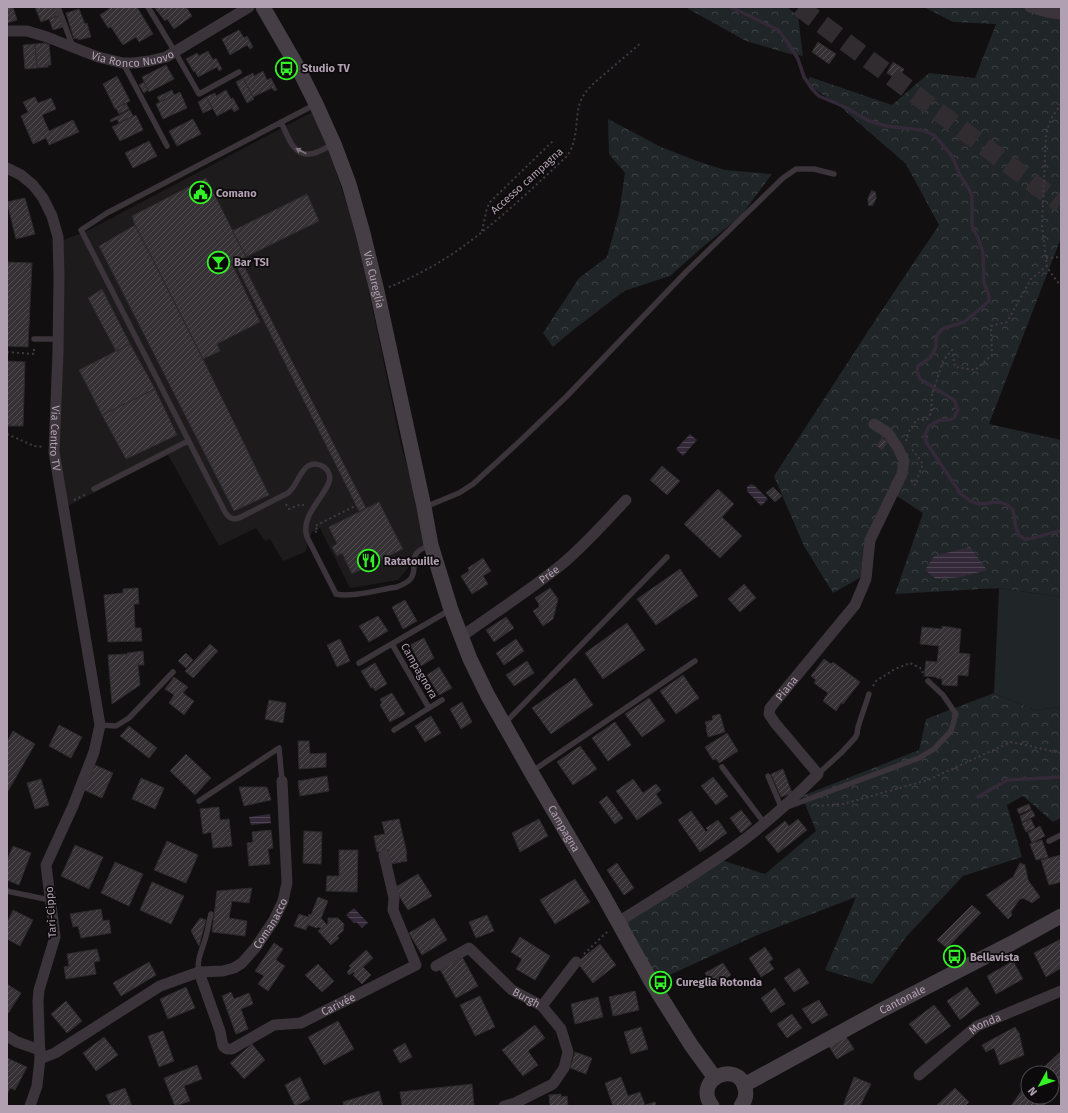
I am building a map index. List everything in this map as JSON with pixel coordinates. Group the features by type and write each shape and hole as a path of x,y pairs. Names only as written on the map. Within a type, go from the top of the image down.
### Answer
{"street":[{"name":"Via Ronco Nuovo","path":"7,31 27,31 47,37 98,57 123,63 149,61 166,57 249,7"},
{"name":"Via Cureglia","path":"263,7 297,66 316,104 334,144 349,184 377,291 431,545 438,568"},
{"path":"1030,7 1061,14"},
{"name":"Via Centro TV","path":"7,168 21,175 34,185 43,198 52,216 58,237 58,339 54,452 100,725"},
{"name":"Piana","path":"818,774 769,714 771,705 855,604 866,579 870,540 902,474 904,461 898,448 888,433 874,424"},
{"name":"Prée","path":"461,637 561,565 582,546 626,500"},
{"name":"Campagna","path":"438,568 451,610 478,678 675,1020 715,1078"},
{"name":"Tarì-Cippo","path":"31,1105 37,1086 40,1054 38,1001 55,937 46,865 73,806 94,752 100,725"},
{"path":"618,922 718,859 765,824 818,774"},
{"name":"Comanacco","path":"40,1054 55,1054 160,986 199,972 223,971 234,968 242,963 256,947 274,920 280,910 286,892 287,883 282,781"},
{"name":"Carivée","path":"199,972 220,1031 223,1046 227,1049 232,1049 274,1024 301,1023 416,965 393,910 394,898 384,855"},
{"name":"Cantonale","path":"744,1084 1061,916"},
{"name":"Burgh","path":"436,966 469,948 512,990 542,1006 561,1029 568,1052 564,1068 553,1084 515,1103 504,1106"},
{"path":"542,1006 576,962"},
{"name":"Monda","path":"919,1075 977,1026 1061,991"},
{"path":"7,1036 40,1054"},
{"path":"712,1106 707,1097 707,1092 711,1082 721,1074 728,1074 734,1075 744,1084 746,1097 741,1106"}],"lane":[{"path":"58,7 73,47"},
{"path":"148,7 199,94 239,72"},
{"path":"123,63 167,146"},
{"path":"316,104 107,213 81,230 224,512 231,518 239,518 292,490 305,469 309,466 316,464 326,468 329,473 329,480 307,520 305,528 307,537 336,594 344,595 397,587 407,582 413,574 416,554 422,549 431,545"},
{"path":"281,122 296,149 304,154 314,153 334,144"},
{"path":"424,507 459,493 473,484 520,441 567,396 686,272 783,178 796,169 814,169 834,174"},
{"path":"34,339 58,339"},
{"path":"94,489 188,441"},
{"path":"504,725 667,557"},
{"name":"Campagnora","path":"359,662 451,610"},
{"name":"Campagnora","path":"392,644 429,708"},
{"path":"531,772 695,661"},
{"path":"100,725 116,726 129,718 173,672"},
{"path":"768,776 782,809 920,758 934,749 951,731 956,714 943,695 928,681"},
{"path":"818,774 855,738 869,694"},
{"name":"Campagnora","path":"394,730 442,700"},
{"name":"Comanacco","path":"199,801 279,748 282,781"},
{"path":"722,767 765,824"},
{"path":"1049,840 1061,835"},
{"path":"7,891 50,900"},
{"path":"199,972 198,960 206,937 211,914"}],"path":[{"name":"Accesso campagna","path":"377,291 414,276 457,251 469,243 520,199 570,152 573,146 579,106 587,90 642,43"},
{"path":"1061,104 1051,119 1046,134 1042,226 1047,266 1061,286"},
{"path":"482,232 487,208 490,202 554,140"},
{"path":"1046,258 1061,257"},
{"path":"906,441 908,433 917,419 927,420 932,413 932,395 943,361 952,350 955,367 975,370 992,355 991,326 1007,322 1031,279 1047,266"},
{"path":"7,352 34,354 34,339"},
{"path":"7,434 34,446 54,447"},
{"path":"911,447 923,464 915,485 912,480"},
{"path":"63,506 94,489"},
{"path":"285,502 289,509 295,507"},
{"path":"307,537 318,531 315,526 357,505"},
{"path":"869,694 876,681 895,669 910,663 922,669 923,676 928,681"},
{"path":"812,807 843,804 928,780 1012,742 1061,753"},
{"path":"576,962 597,940"}],"shaded area":[{"path":"316,110 358,239 401,445 431,545 411,556 408,568 398,580 350,588 320,528 312,532 305,552 283,561 270,539 265,541 256,528 219,546 168,455 66,507 57,454 63,240 85,232"},
{"path":"690,434 697,440 683,456 676,449"},
{"path":"751,484 768,499 761,506 747,491 747,487"},
{"path":"970,547 987,570 961,577 936,579 925,570 934,556"},
{"path":"270,814 271,823 251,825 249,817"},
{"path":"354,908 368,923 362,928 346,915"}],"green space":[{"path":"685,7 787,7 798,16 803,56 790,54 746,41"},
{"path":"924,7 1061,7 1061,238 989,424 1061,440 1061,597 999,588 895,594 923,513 892,493 863,576 833,593 804,546 774,476 939,225 906,164 843,109 806,83 810,77 892,105 929,73 975,78 996,24 953,22"},
{"path":"608,119 661,147 697,161 725,170 772,174 741,216 670,276 624,291 553,347 543,333 579,278 607,257 619,213 625,173 609,154"},
{"path":"999,588 1061,597 1061,707 1034,710 994,693"},
{"path":"994,693 1034,710 1061,707 1061,818 1053,822 1023,796 1007,805 1022,857 963,876 906,937 872,984 825,970 856,897 755,936 652,983 618,922 718,859 765,874 816,831 802,796 919,750 926,719"}],"building":[{"path":"7,7 13,7 17,20 7,23"},
{"path":"35,7 57,7 60,15 41,22"},
{"path":"112,7 137,7 153,34 139,42 136,37 123,45 111,27 108,28 100,15"},
{"path":"154,7 186,7 192,16 174,29 167,19 165,21"},
{"path":"79,9 85,24 87,23 91,37 78,40 78,38 74,39 66,13"},
{"path":"60,15 63,27 53,30 49,19"},
{"path":"239,30 244,38 247,36 253,47 250,49 247,45 230,55 222,39"},
{"path":"818,42 836,54 829,64 812,52"},
{"path":"35,44 49,44 51,65 48,65 48,67 37,68"},
{"path":"35,44 37,68 25,69 23,45"},
{"path":"208,51 213,60 216,58 222,69 219,71 217,67 198,77 186,59 197,53 199,56"},
{"path":"893,62 904,69 898,80 887,73"},
{"path":"166,65 174,79 149,92 142,77"},
{"path":"263,71 267,80 271,78 277,90 274,91 272,88 253,97 243,78 253,73 254,76"},
{"path":"117,76 130,101 115,109 103,84"},
{"path":"243,78 254,99 247,103 236,82"},
{"path":"144,82 148,90 144,93 139,85"},
{"path":"172,90 174,95 160,102 157,97"},
{"path":"226,90 231,99 233,98 239,109 234,112 232,108 217,116 206,97 215,93 216,96"},
{"path":"180,92 187,108 163,119 156,104"},
{"path":"35,97 38,103 51,98 56,109 42,115 49,131 73,120 79,132 49,145 46,138 33,144 21,116 28,112 23,102"},
{"path":"206,97 212,109 203,113 198,102"},
{"path":"126,103 129,109 119,114 116,108"},
{"path":"130,110 133,116 119,123 117,119 111,122 110,120"},
{"path":"136,115 143,130 120,141 112,127"},
{"path":"193,119 201,134 177,146 169,131"},
{"path":"149,141 157,156 133,168 125,153"},
{"path":"206,178 246,257 232,264 260,322 217,344 220,351 203,359 135,225 132,216"},
{"path":"872,190 873,192 875,191 876,199 872,206 869,206 868,198"},
{"path":"307,194 319,221 246,257 232,231"},
{"path":"25,198 35,234 16,239 7,202"},
{"path":"135,225 203,359 269,495 234,511 99,246"},
{"path":"241,260 366,508 359,511 235,263"},
{"path":"7,262 32,263 28,347 7,346"},
{"path":"102,289 130,344 116,351 88,298"},
{"path":"130,344 155,389 102,415 79,370"},
{"path":"7,361 25,362 23,426 7,426"},
{"path":"155,389 177,435 126,459 102,415"},
{"path":"882,438 888,442 882,450 876,446"},
{"path":"662,466 680,481 667,495 650,480"},
{"path":"773,487 782,496 775,502 766,493"},
{"path":"718,489 734,504 722,517 742,536 720,558 684,524"},
{"path":"379,502 403,549 352,574 342,553 337,556 332,547 337,544 329,527"},
{"path":"483,558 491,571 483,576 488,584 472,594 461,576 469,571 468,568"},
{"path":"680,569 698,596 656,625 637,599"},
{"path":"744,584 756,598 740,612 728,599"},
{"path":"138,588 139,604 134,604 135,628 141,628 142,641 108,642 104,595 123,593 123,589"},
{"path":"550,588 558,599 553,619 543,626 533,611 539,607 539,604 535,598"},
{"path":"405,600 417,621 403,629 392,607"},
{"path":"378,616 388,631 369,642 359,626"},
{"path":"506,617 514,628 494,642 486,630"},
{"path":"627,623 645,650 603,679 585,653"},
{"path":"942,626 961,629 959,653 970,654 968,676 958,675 957,686 942,685 942,679 924,676 926,661 937,662 939,646 920,644 922,627 942,629"},
{"path":"424,638 434,658 421,666 410,645"},
{"path":"340,639 350,661 337,667 327,645"},
{"path":"516,639 524,651 504,665 496,653"},
{"path":"210,644 218,651 193,678 185,671"},
{"path":"143,651 144,665 138,665 140,685 112,704 108,655"},
{"path":"186,653 193,660 186,668 178,661"},
{"path":"824,659 831,664 833,662 860,682 843,704 841,703 836,711 823,701 828,693 814,683 816,680 811,676"},
{"path":"527,661 534,673 514,686 506,675"},
{"path":"375,663 387,684 375,691 373,687 371,688 361,671"},
{"path":"439,667 452,688 439,695 427,675"},
{"path":"683,675 699,698 676,714 660,691"},
{"path":"174,677 188,687 183,693 194,701 184,715 169,703 174,695 165,689"},
{"path":"575,678 593,705 551,734 532,708"},
{"path":"392,693 405,714 390,722 380,705 382,703 380,699"},
{"path":"649,698 665,721 642,737 625,714"},
{"path":"269,700 286,703 283,723 265,719"},
{"path":"462,702 472,722 461,729 450,709"},
{"path":"720,714 725,732 708,737 705,722 713,720 712,716"},
{"path":"431,716 441,733 425,742 415,726"},
{"path":"615,722 631,745 608,761 592,738"},
{"path":"59,725 82,737 71,758 49,746"},
{"path":"129,726 157,748 149,758 120,736"},
{"path":"13,731 35,744 8,791 7,742"},
{"path":"727,733 738,751 719,763 716,759 713,760 705,747"},
{"path":"298,741 309,741 310,754 326,753 326,767 299,769"},
{"path":"580,746 597,769 573,785 557,762"},
{"path":"186,754 211,778 195,795 170,771"},
{"path":"95,765 113,773 102,798 84,790"},
{"path":"783,769 792,793 781,797 771,774"},
{"path":"327,776 329,791 300,796 298,781"},
{"path":"713,777 728,796 716,805 701,786"},
{"path":"141,778 164,788 155,809 132,799"},
{"path":"41,779 49,805 35,809 27,783"},
{"path":"633,779 643,793 656,784 661,790 656,794 662,803 637,820 616,791"},
{"path":"239,787 267,787 271,800 244,806"},
{"path":"607,796 623,818 615,824 599,802"},
{"path":"1029,804 1031,809 1019,814 1017,809"},
{"path":"219,807 220,820 229,819 232,846 213,848 211,832 203,834 200,809"},
{"path":"741,810 752,824 741,833 730,818"},
{"path":"1032,810 1035,816 1022,822 1020,816"},
{"path":"691,811 706,832 708,830 706,828 718,820 727,833 700,852 678,820"},
{"path":"399,819 407,854 407,861 391,864 388,850 377,852 374,836 385,834 382,822"},
{"path":"539,819 548,836 520,852 512,833"},
{"path":"798,819 807,830 778,853 765,837 785,821 789,826"},
{"path":"1031,819 1035,828 1026,832 1022,823"},
{"path":"1040,826 1045,836 1032,843 1028,833"},
{"path":"271,830 273,848 268,849 270,864 249,866 247,843 253,842 252,832"},
{"path":"304,831 322,832 321,864 303,863"},
{"path":"1042,840 1048,857 1036,860 1030,844"},
{"path":"167,841 198,855 186,883 154,870"},
{"path":"75,845 103,857 89,889 61,876"},
{"path":"13,846 31,853 19,885 7,880 7,860"},
{"path":"339,850 358,850 357,892 326,891 327,876 339,876"},
{"path":"1061,855 1061,882 1049,885 1041,860"},
{"path":"115,862 143,874 129,906 101,893"},
{"path":"617,863 634,888 624,895 607,870"},
{"path":"1020,863 1025,865 1028,880 1040,897 1032,903 1023,898 1019,900 1011,912 1012,915 1008,919 986,895 1013,877"},
{"path":"418,874 432,896 408,910 394,888"},
{"path":"575,879 590,902 555,924 540,900"},
{"path":"152,882 184,896 171,924 140,910"},
{"path":"252,888 249,903 232,901 229,918 247,921 245,936 212,932 217,891"},
{"path":"318,897 328,901 321,918 327,925 328,918 338,918 344,924 343,931 337,936 339,938 331,945 318,931 321,928 308,925 306,930 294,926 299,914 308,917 309,914 311,915"},
{"path":"972,905 981,913 947,948 937,940"},
{"path":"101,909 103,921 109,920 111,933 81,938 78,926 73,927 70,914"},
{"path":"13,910 33,920 20,946 7,939 7,923"},
{"path":"487,915 494,931 476,938 469,922"},
{"path":"200,918 206,920 199,946 191,931"},
{"path":"434,918 447,940 422,955 409,933"},
{"path":"520,937 550,956 535,980 516,969 522,959 511,952"},
{"path":"1061,939 1061,968 1046,977 1034,953"},
{"path":"274,943 283,949 276,960 285,966 268,991 258,984 264,976 255,971"},
{"path":"600,944 616,965 593,983 577,962"},
{"path":"765,947 773,959 769,962 774,969 761,977 749,958"},
{"path":"97,949 100,961 94,962 96,974 66,979 64,967 69,966 67,954"},
{"path":"366,950 373,958 363,967 371,975 362,984 353,975 355,973 354,972 349,975 347,972 351,968 349,966"},
{"path":"460,953 478,986 456,998 438,966"},
{"path":"1013,961 1023,979 996,994 987,976"},
{"path":"149,962 156,975 121,996 113,983"},
{"path":"723,963 731,975 713,986 705,973"},
{"path":"318,964 334,981 322,992 305,975"},
{"path":"799,968 809,983 794,992 784,978"},
{"path":"7,984 21,993 7,1015"},
{"path":"186,987 195,1008 168,1019 160,999"},
{"path":"967,987 980,1004 960,1020 947,1001"},
{"path":"775,988 785,1004 771,1013 761,998"},
{"path":"635,991 639,1010 613,1016 609,997"},
{"path":"231,992 234,999 249,993 253,1004 241,1009 248,1029 236,1034 222,996"},
{"path":"480,996 495,1027 475,1036 460,1005"},
{"path":"598,997 603,1017 575,1024 571,1004"},
{"path":"819,1000 828,1015 812,1024 802,1009"},
{"path":"66,1001 82,1021 67,1033 51,1014"},
{"path":"934,1005 951,1026 926,1044 909,1024"},
{"path":"792,1014 802,1028 787,1038 777,1024"},
{"path":"338,1021 354,1049 324,1065 308,1037"},
{"path":"535,1025 545,1038 528,1051 538,1065 523,1076 502,1050"},
{"path":"641,1027 648,1049 631,1054 624,1032"},
{"path":"1015,1027 1019,1033 1024,1055 1000,1065 994,1048 986,1052 982,1045"},
{"path":"163,1031 174,1061 159,1067 148,1036"},
{"path":"845,1035 854,1049 837,1059 828,1045"},
{"path":"104,1037 118,1055 96,1071 83,1053"},
{"path":"405,1043 412,1057 400,1063 393,1050"},
{"path":"252,1044 265,1060 244,1079 230,1063"},
{"path":"1061,1051 1060,1083 1060,1065 1046,1065"},
{"path":"575,1052 592,1058 586,1074 570,1068"},
{"path":"7,1058 27,1067 15,1090 10,1088 7,1094"},
{"path":"197,1065 202,1079 184,1086 190,1101 175,1106 164,1078"},
{"path":"300,1077 310,1099 295,1106 285,1085"},
{"path":"621,1077 628,1096 640,1092 645,1105 655,1102 656,1106 613,1106 605,1083"},
{"path":"854,1077 871,1084 860,1106 843,1106"},
{"path":"472,1084 474,1106 402,1106 400,1092"},
{"path":"125,1088 132,1106 111,1106 106,1095"},
{"path":"955,1088 969,1102 965,1106 936,1106"},
{"path":"379,1091 383,1106 344,1106 343,1102"},
{"path":"1020,1093 1020,1105 1047,1106 1011,1106"},
{"path":"561,1094 561,1097 567,1096 568,1106 550,1106 549,1095"}],"waterway":[{"path":"731,7 778,30 798,59 804,77 819,96 845,107 869,121 886,126 922,130 934,135 952,156 960,175 972,196 972,226 983,252 984,283 989,296 989,301 964,322 942,329 936,337 936,347 931,357 918,366 917,372 920,379 954,400 958,410 954,418 949,420 940,420 929,426 925,435 926,442 960,493 970,501 980,504 1000,502 1009,506 1013,510 1016,528 1019,535 1024,539 1061,531"},
{"path":"978,797 1007,780 1061,777"}],"tunnel":[{"path":"799,7 1061,204"}],"place":[{"name":"Studio TV","path":"286,68"},
{"name":"Comano","path":"201,193"},
{"name":"Bar TSI","path":"218,262"},
{"name":"Ratatouille","path":"368,561"},
{"name":"Bellavista","path":"955,957"},
{"name":"Cureglia Rotonda","path":"661,982"}]}
